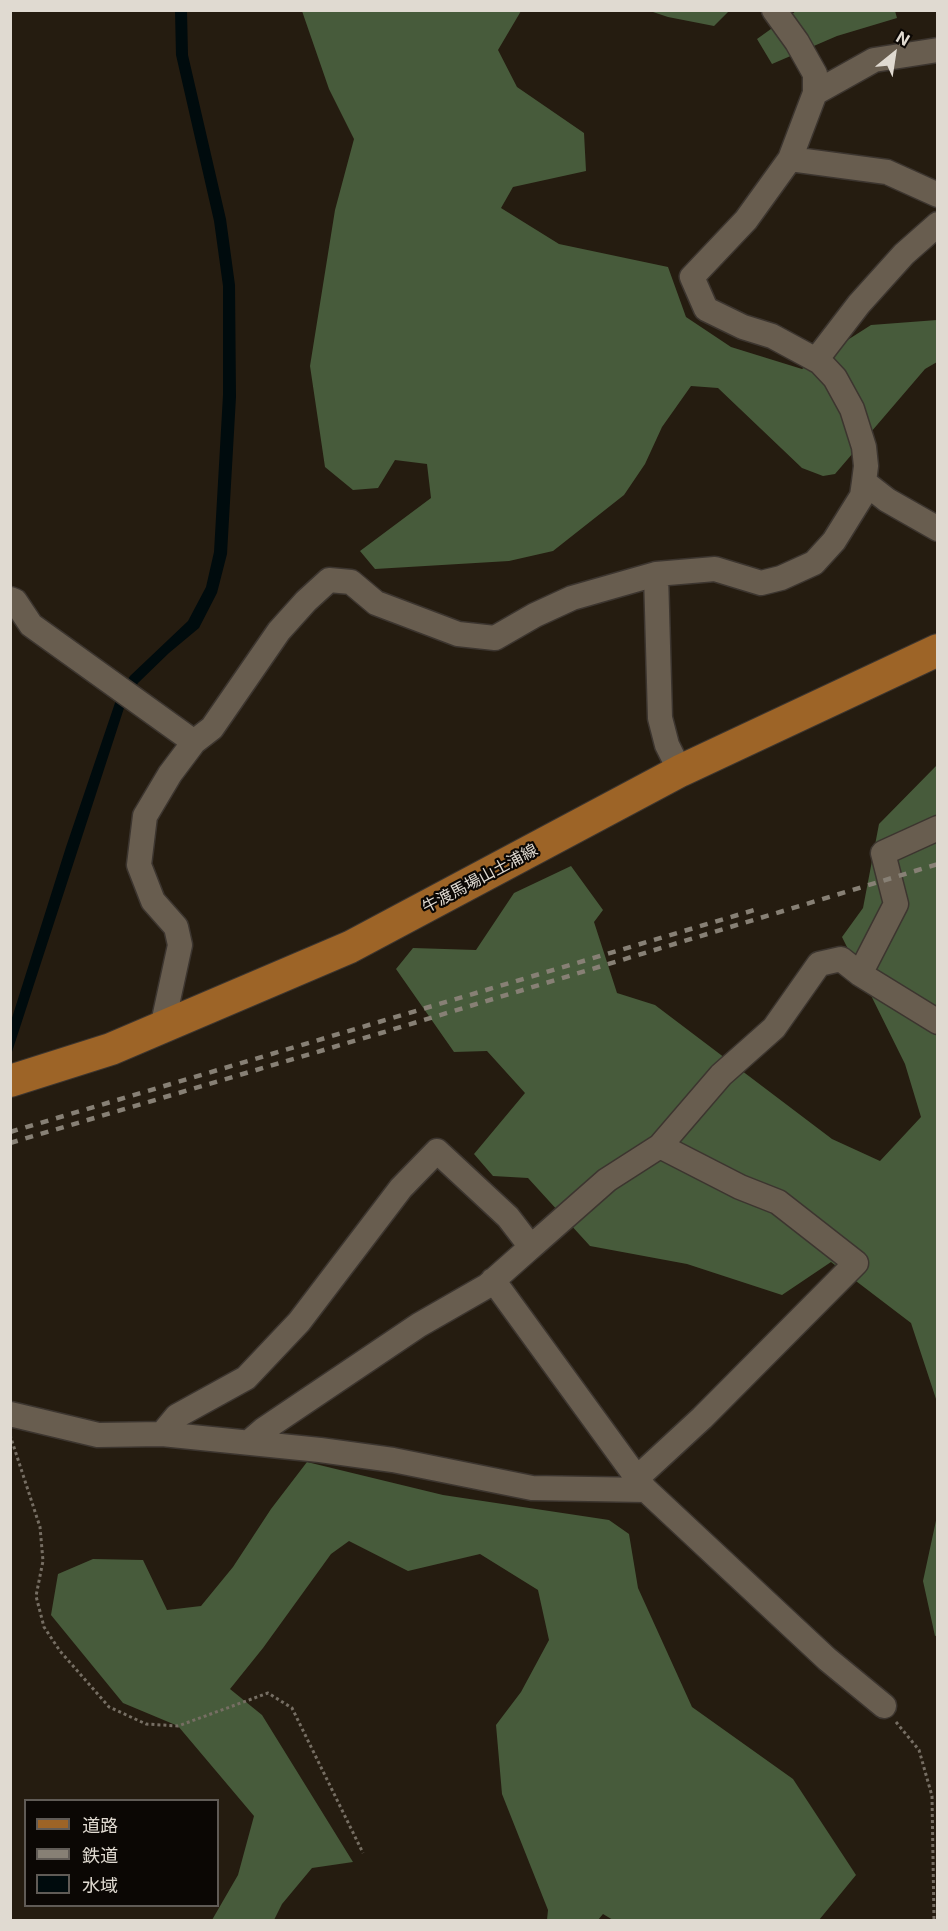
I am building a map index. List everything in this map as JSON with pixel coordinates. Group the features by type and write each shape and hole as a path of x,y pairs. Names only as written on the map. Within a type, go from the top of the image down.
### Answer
{"main road":[{"name":"牛渡馬場山土浦線","path":"10,1081 111,1049 350,947 680,771 938,650"}],"street":[{"path":"162,1028 180,945 176,927 153,901 139,865 145,816 194,742 212,728 279,631 329,580 351,582 376,603 458,634 495,638 535,615 572,598 656,574 715,570 761,583 781,578 814,563 834,541 862,496 866,466 864,447 852,409 835,378 816,360 772,336 743,327 706,309 692,277 746,220 790,159 815,93 815,74 774,10"},
{"path":"815,93 874,60 938,50"},
{"path":"790,159 887,172 938,195"},
{"path":"816,360 866,296 904,254 938,224"},
{"path":"864,482 887,500 938,529"},
{"path":"656,574 660,718 667,745 680,771"},
{"path":"10,599 15,601 31,625 194,742"},
{"path":"860,974 897,904 883,853 938,828"},
{"path":"249,1442 419,1325 494,1280 607,1180 660,1146 721,1075 774,1028 819,964 841,959 860,974 938,1022"},
{"path":"10,1414 98,1435 162,1434 249,1442 393,1460 532,1488 642,1484 702,1418 856,1263 778,1202 740,1187 660,1146"},
{"path":"162,1434 177,1416 246,1378 299,1322 401,1188 437,1151 508,1217 531,1247"},
{"path":"494,1280 642,1484 827,1659 884,1706"}],"path":[{"path":"10,1435 40,1527 43,1561 36,1596 44,1627 60,1651 109,1707 146,1724 178,1726 268,1693 292,1708 363,1853"},
{"path":"884,1706 919,1750 932,1796 934,1920"}],"green space":[{"path":"302,11 521,11 498,50 517,87 584,133 586,171 513,187 501,208 559,244 668,267 686,317 731,347 802,369 871,325 937,320 937,362 925,369 835,474 823,476 802,468 718,388 691,386 662,427 645,464 624,495 553,551 509,561 375,569 360,551 431,498 427,464 395,460 378,488 353,490 325,467 310,366 335,210 354,139 329,89"},
{"path":"650,11 729,11 714,26"},
{"path":"796,11 895,11 897,18 837,36 772,64 757,39"},
{"path":"937,765 937,1402 911,1323 831,1262 782,1295 687,1264 590,1246 528,1178 493,1176 474,1154 525,1093 487,1051 454,1052 396,969 413,948 476,950 514,893 571,866 603,910 594,922 617,993 655,1005 832,1139 880,1161 921,1117 905,1064 842,937 863,908 879,824"},
{"path":"307,1462 443,1495 609,1520 629,1534 638,1588 692,1707 793,1779 856,1875 819,1920 613,1920 603,1914 598,1920 547,1920 548,1910 502,1794 496,1725 521,1692 549,1640 538,1590 480,1554 408,1571 349,1541 331,1554 263,1648 230,1689 262,1715 353,1862 312,1868 282,1904 274,1920 212,1920 238,1875 254,1816 178,1726 123,1703 51,1615 58,1574 93,1559 143,1560 167,1610 201,1606 233,1567 271,1509"},
{"path":"937,1516 938,1635 935,1636 923,1581"}],"water":[{"path":"175,11 187,11 188,55 226,219 235,285 236,397 227,554 217,593 199,628 138,683 125,705 11,1055 11,1021 66,847 117,697 130,676 188,621 206,587 214,552 223,395 223,286 214,221 176,55"}],"railway":[{"path":"10,1143 938,864"},
{"path":"10,1132 761,908"}]}
